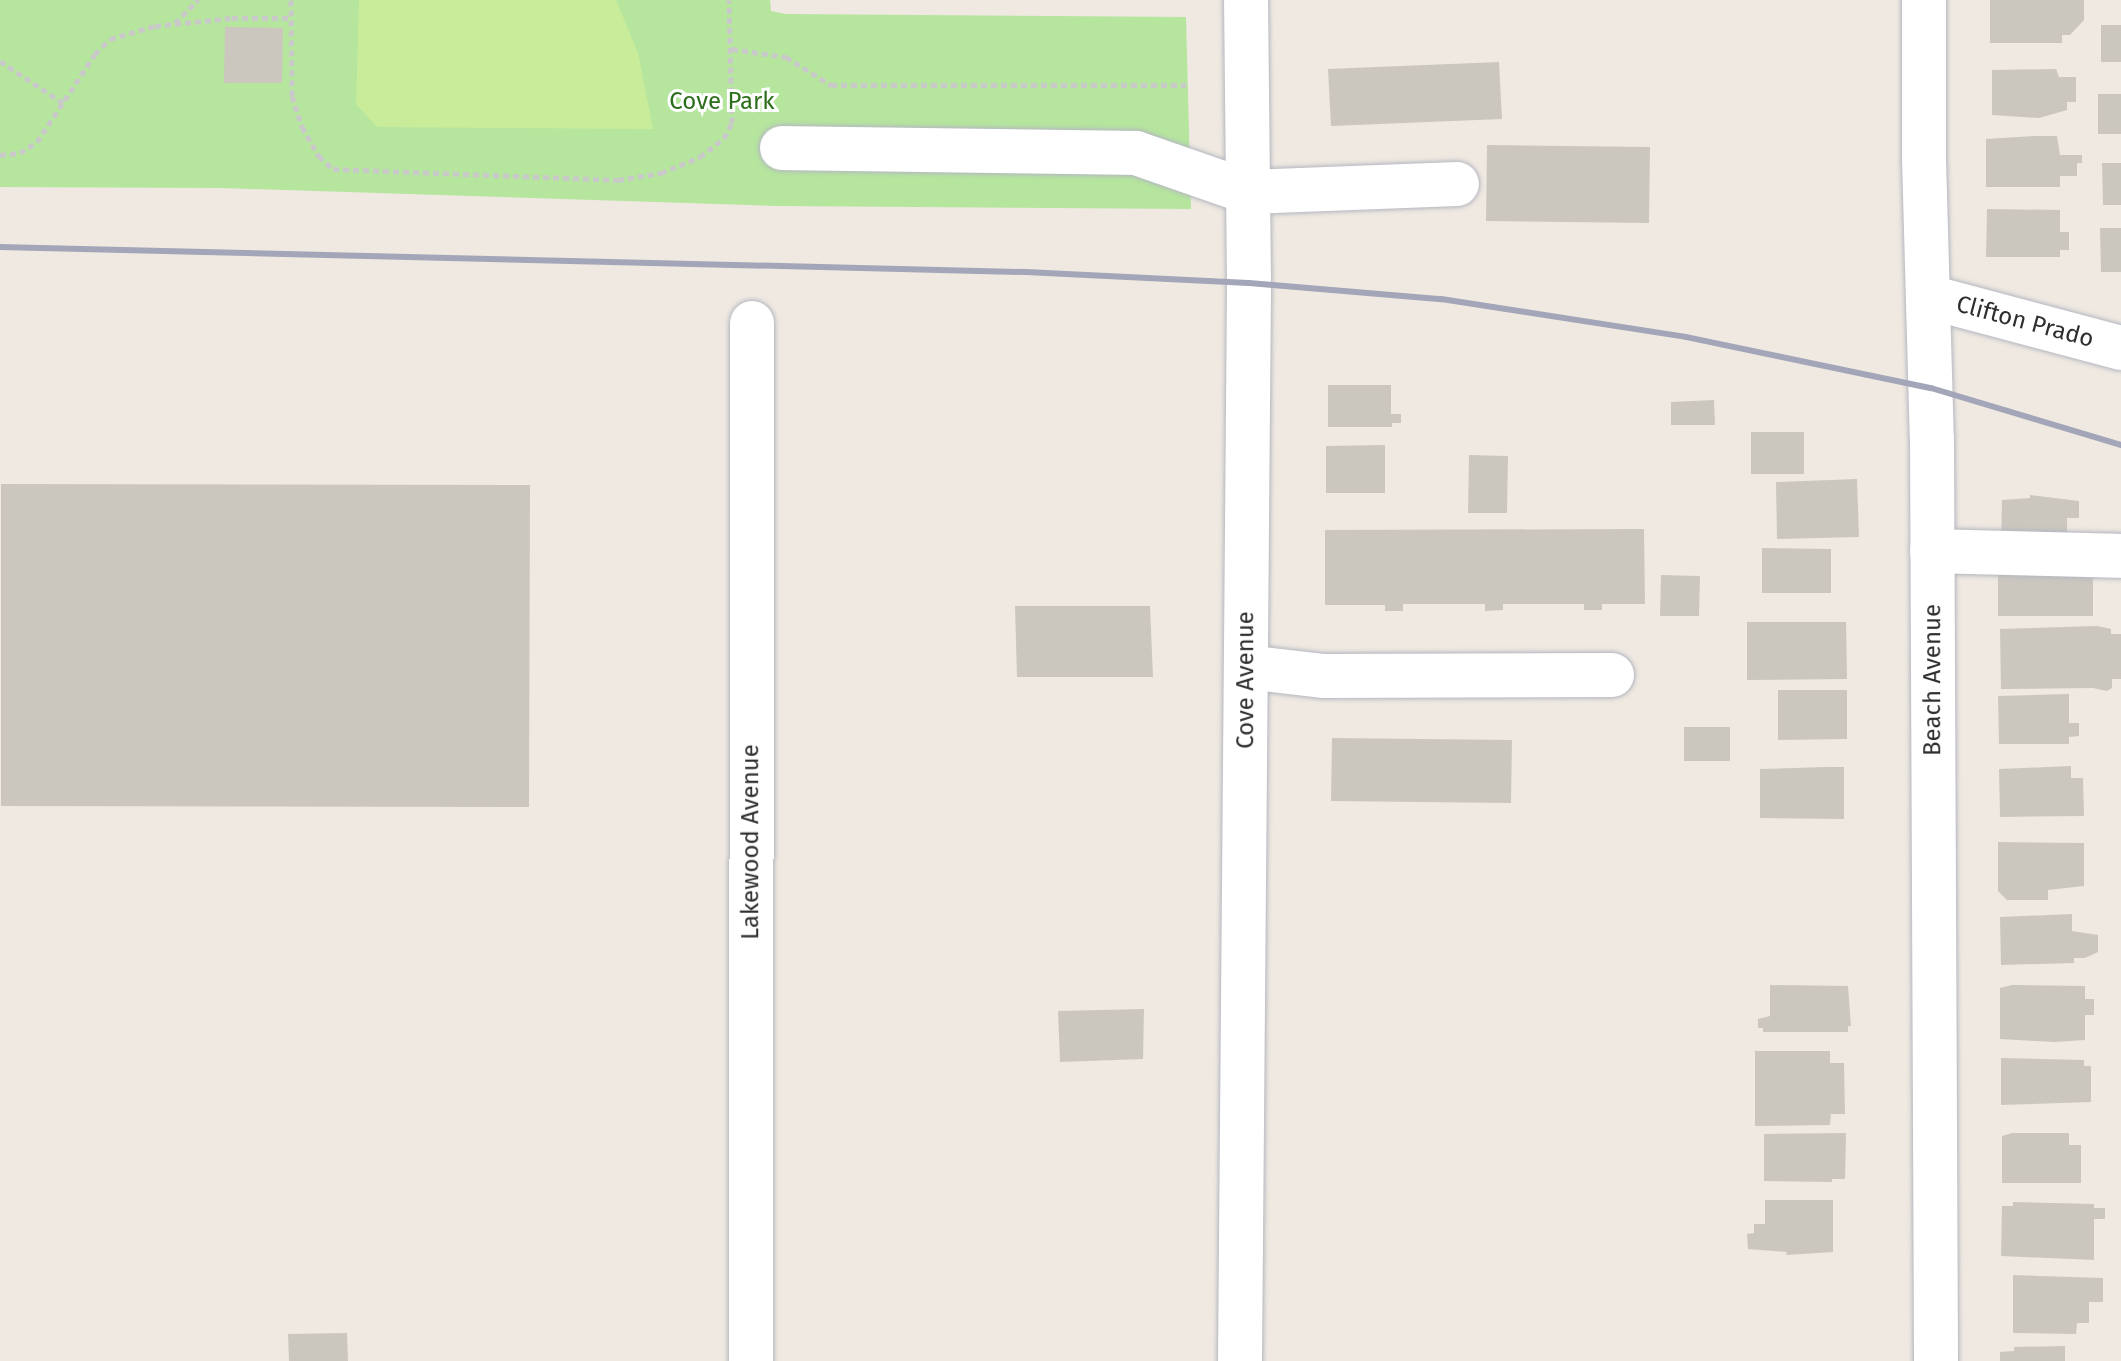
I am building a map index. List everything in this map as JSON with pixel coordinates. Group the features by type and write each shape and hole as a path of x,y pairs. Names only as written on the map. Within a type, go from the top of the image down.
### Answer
{"street":[{"name":"Cove Avenue","path":"1240,1361 1246,667 1246,0"},
{"name":"Beach Avenue","path":"1924,0 1932,551 1936,1361"},
{"path":"782,148 1136,153 1248,192 1457,184"},
{"name":"Clifton Prado","path":"1929,297 2121,348"},
{"name":"Lakewood Avenue","path":"751,1361 752,323"},
{"path":"1932,551 2121,556"},
{"path":"1246,667 1324,676 1612,675"}],"path":[{"path":"175,24 198,0"},
{"path":"291,0 292,96 302,127 319,156 333,169 373,173 618,180 661,173 700,157 724,138 732,123 729,0"},
{"path":"0,155 20,153 37,142 95,54 110,39 175,24 232,18 291,18"},
{"path":"732,49 765,51 786,57 831,85 1186,85"},
{"path":"0,61 63,103"}],"green space":[{"name":"Cove Park","path":"0,0 770,0 771,11 786,14 1186,17 1191,209 778,206 221,188 0,187"},
{"path":"359,0 616,0 638,53 653,129 377,127 356,104"}],"building":[{"path":"1990,0 2084,0 2084,20 2070,35 2062,35 2062,43 1990,43"},
{"path":"2101,25 2121,25 2121,62 2101,62"},
{"path":"225,27 283,28 282,83 224,83"},
{"path":"1499,62 1502,119 1331,126 1328,69"},
{"path":"2056,69 2059,77 2076,77 2076,102 2067,102 2067,110 2039,118 1992,115 1992,70"},
{"path":"2098,94 2121,94 2121,134 2098,134"},
{"path":"2057,136 2060,155 2082,155 2082,163 2077,163 2077,176 2060,176 2060,187 1986,187 1986,139"},
{"path":"1487,145 1650,147 1649,223 1486,221"},
{"path":"2102,163 2121,163 2121,205 2103,205"},
{"path":"1987,209 2060,210 2060,232 2069,232 2069,250 2060,250 2060,257 1986,257"},
{"path":"2100,228 2121,228 2121,272 2101,272"},
{"path":"1328,385 1391,385 1391,414 1401,414 1401,423 1392,423 1392,427 1328,427"},
{"path":"1714,400 1715,425 1671,425 1671,402"},
{"path":"1751,432 1804,432 1804,474 1751,474"},
{"path":"1385,445 1385,493 1326,493 1326,446"},
{"path":"1469,455 1508,456 1507,513 1468,513"},
{"path":"1857,479 1859,537 1777,539 1776,482"},
{"path":"1,484 530,485 529,807 1,806"},
{"path":"2030,495 2079,501 2079,518 2067,518 2067,543 2001,542 2002,500 2030,498"},
{"path":"1644,529 1645,604 1602,604 1602,610 1584,610 1584,604 1503,604 1503,610 1485,611 1485,604 1403,604 1403,611 1385,611 1385,605 1325,605 1325,530"},
{"path":"1762,548 1831,549 1831,593 1762,593"},
{"path":"1998,565 2100,568 2100,578 2093,578 2093,616 1998,616"},
{"path":"1661,575 1700,576 1699,616 1660,616"},
{"path":"1015,606 1150,606 1153,677 1017,677"},
{"path":"1747,622 1846,622 1847,679 1747,680"},
{"path":"2097,626 2111,629 2111,634 2121,634 2121,679 2112,679 2112,688 2107,691 2093,688 2001,689 2000,629"},
{"path":"1778,690 1847,690 1847,739 1778,740"},
{"path":"2069,694 2069,723 2079,723 2079,736 2069,737 2069,744 1999,744 1998,696"},
{"path":"1684,727 1730,727 1730,761 1684,761"},
{"path":"1332,738 1512,740 1511,803 1331,801"},
{"path":"2071,766 2071,778 2083,778 2084,816 2000,817 1999,769"},
{"path":"1844,767 1844,819 1760,818 1760,769"},
{"path":"1998,842 2084,843 2084,886 2048,890 2048,900 2007,900 1998,891"},
{"path":"2072,914 2072,931 2098,935 2098,952 2085,958 2074,958 2074,963 2001,965 2000,917"},
{"path":"1770,985 1848,986 1851,1026 1848,1026 1848,1032 1763,1032 1763,1028 1758,1028 1758,1019 1770,1016"},
{"path":"2012,985 2085,986 2085,999 2094,999 2094,1015 2085,1015 2085,1040 2000,1039 2000,988"},
{"path":"1144,1009 1143,1059 1060,1062 1058,1011"},
{"path":"1755,1051 1830,1051 1830,1063 1844,1063 1845,1114 1831,1114 1830,1125 1755,1126"},
{"path":"2001,1058 2084,1060 2084,1066 2091,1066 2091,1102 2001,1105"},
{"path":"1846,1133 1845,1179 1832,1179 1832,1182 1764,1181 1764,1134"},
{"path":"2012,1133 2069,1133 2069,1145 2081,1145 2081,1183 2002,1183 2002,1136"},
{"path":"1765,1200 1833,1200 1833,1252 1786,1255 1787,1252 1748,1249 1747,1234 1754,1233 1754,1224 1765,1224"},
{"path":"2013,1202 2094,1204 2094,1208 2105,1208 2105,1219 2094,1219 2094,1260 2001,1256 2002,1206 2013,1206"},
{"path":"2013,1275 2103,1278 2103,1302 2089,1302 2089,1323 2077,1323 2076,1334 2013,1333"},
{"path":"347,1333 348,1361 289,1361 288,1334"},
{"path":"2065,1346 2065,1361 2000,1361 2000,1352 2014,1351 2014,1347"}],"railway":[{"path":"0,247 1026,272 1249,283 1441,299 1686,337 1931,388 2121,445"}]}
